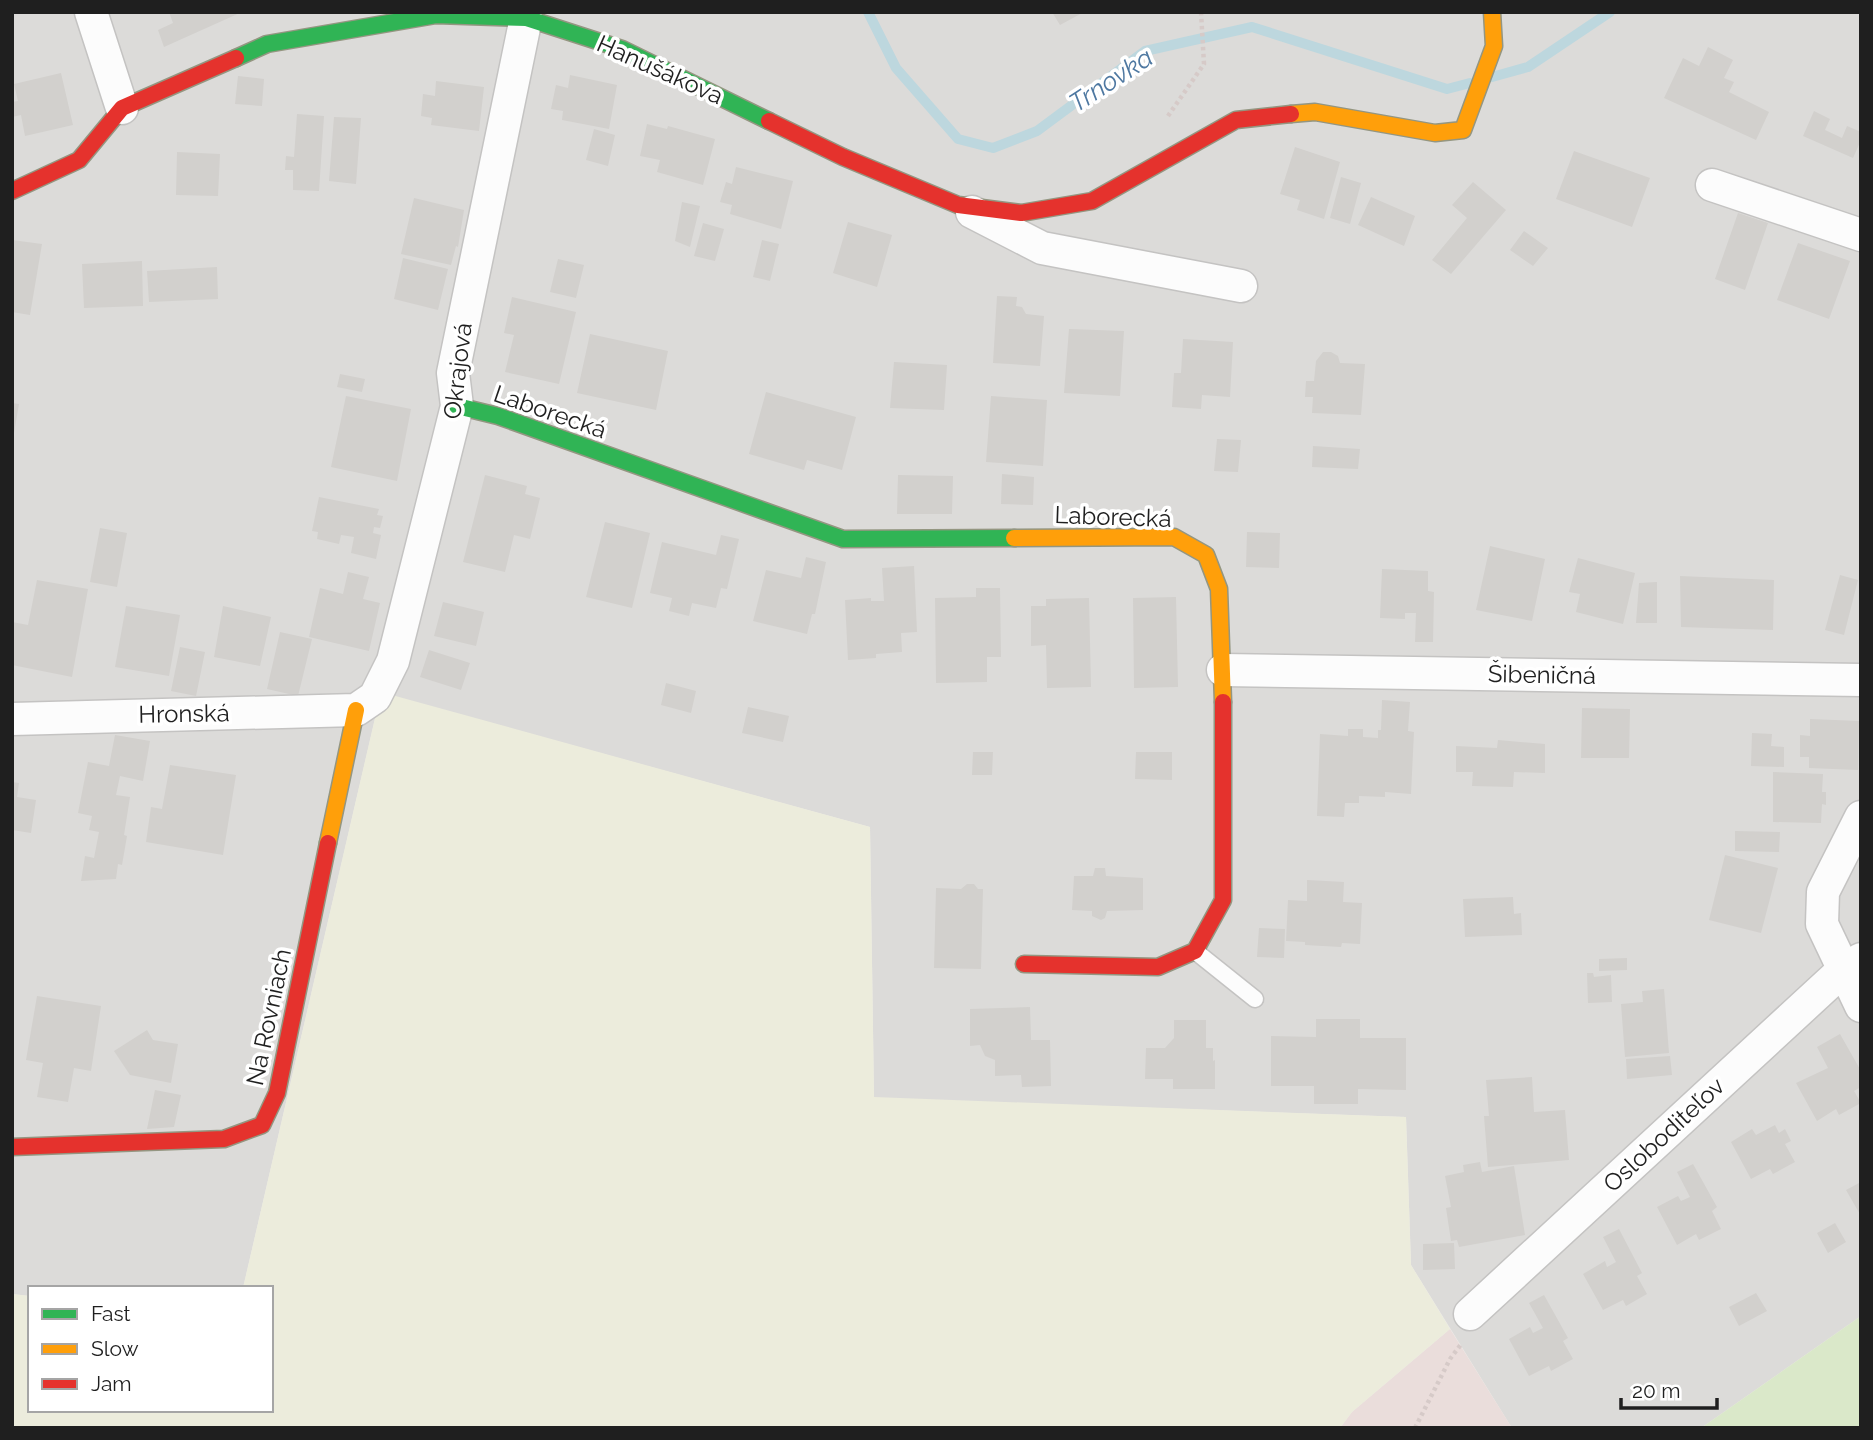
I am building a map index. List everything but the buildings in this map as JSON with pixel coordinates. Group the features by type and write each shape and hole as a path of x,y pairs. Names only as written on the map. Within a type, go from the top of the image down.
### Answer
{"street":[{"path":"91,12 122,108"},
{"name":"Hanušákova","path":"958,205 1021,213 1092,201 1236,120 1315,111 1435,133 1463,130 1494,46 1492,12"},
{"name":"Hanušákova","path":"12,191 79,160 122,108 267,44 436,15 526,18 622,48 843,157 958,205 1042,248 1241,286"},
{"name":"Okrajová","path":"356,710 375,696 393,661 457,406 453,373 526,18"},
{"path":"1712,185 1861,235"},
{"name":"Laborecká","path":"457,406 498,416 843,539 1174,537 1206,555 1219,589 1223,670 1223,900 1195,951"},
{"name":"Šibeničná","path":"1223,670 1861,681"},
{"name":"Hronská","path":"12,719 356,710"},
{"name":"Na Rovniach","path":"12,1147 224,1139 262,1125 277,1093 356,710"},
{"path":"1861,817 1823,892 1822,924 1852,965 1861,1006"},
{"path":"1024,964 1158,967 1195,951"},
{"name":"Osloboditeľov","path":"1470,1314 1852,965"}],"lane":[{"path":"1195,951 1255,999"}],"path":[{"path":"1202,14 1204,60"},
{"path":"1415,1428 1450,1359 1472,1330 1470,1314"}],"shaded area":[{"path":"12,12 1861,12 1861,1316 1701,1428 1512,1428 1411,1265 1406,1117 874,1098 870,827 381,693 243,1286 28,1286 28,1296 12,1294"},
{"path":"1450,1329 1512,1428 1340,1428 1352,1412"}],"green space":[{"path":"381,692 870,827 874,1097 1406,1117 1411,1265 1450,1329 1352,1412 1340,1428 12,1428 12,1294 28,1296 28,1412 273,1412 273,1286 243,1286"},
{"path":"1861,1316 1861,1428 1701,1428"}],"waterway":[{"name":"Trnovka","path":"868,12 896,68 958,139 993,148 1037,131 1145,51 1252,27 1447,89 1470,83"},
{"name":"Trnovka","path":"1492,77 1528,67 1610,12"}],"traffic: fast":[{"path":"236,58 267,44 436,15 526,18 622,49 769,121"},
{"path":"457,406 498,416 843,539 1014,538"}],"traffic: slow":[{"path":"1291,114 1315,112 1435,133 1463,130 1494,46 1492,12"},
{"path":"1014,538 1174,537 1206,555 1219,589 1223,702"},
{"path":"328,843 356,710"}],"traffic: jam":[{"path":"12,191 79,160 122,108 236,58"},
{"path":"769,121 843,157 958,205 1021,213 1092,201 1236,120 1291,114"},
{"path":"1024,964 1158,967 1195,951 1223,900 1223,702"},
{"path":"12,1147 224,1139 262,1125 277,1093 328,843"}]}
